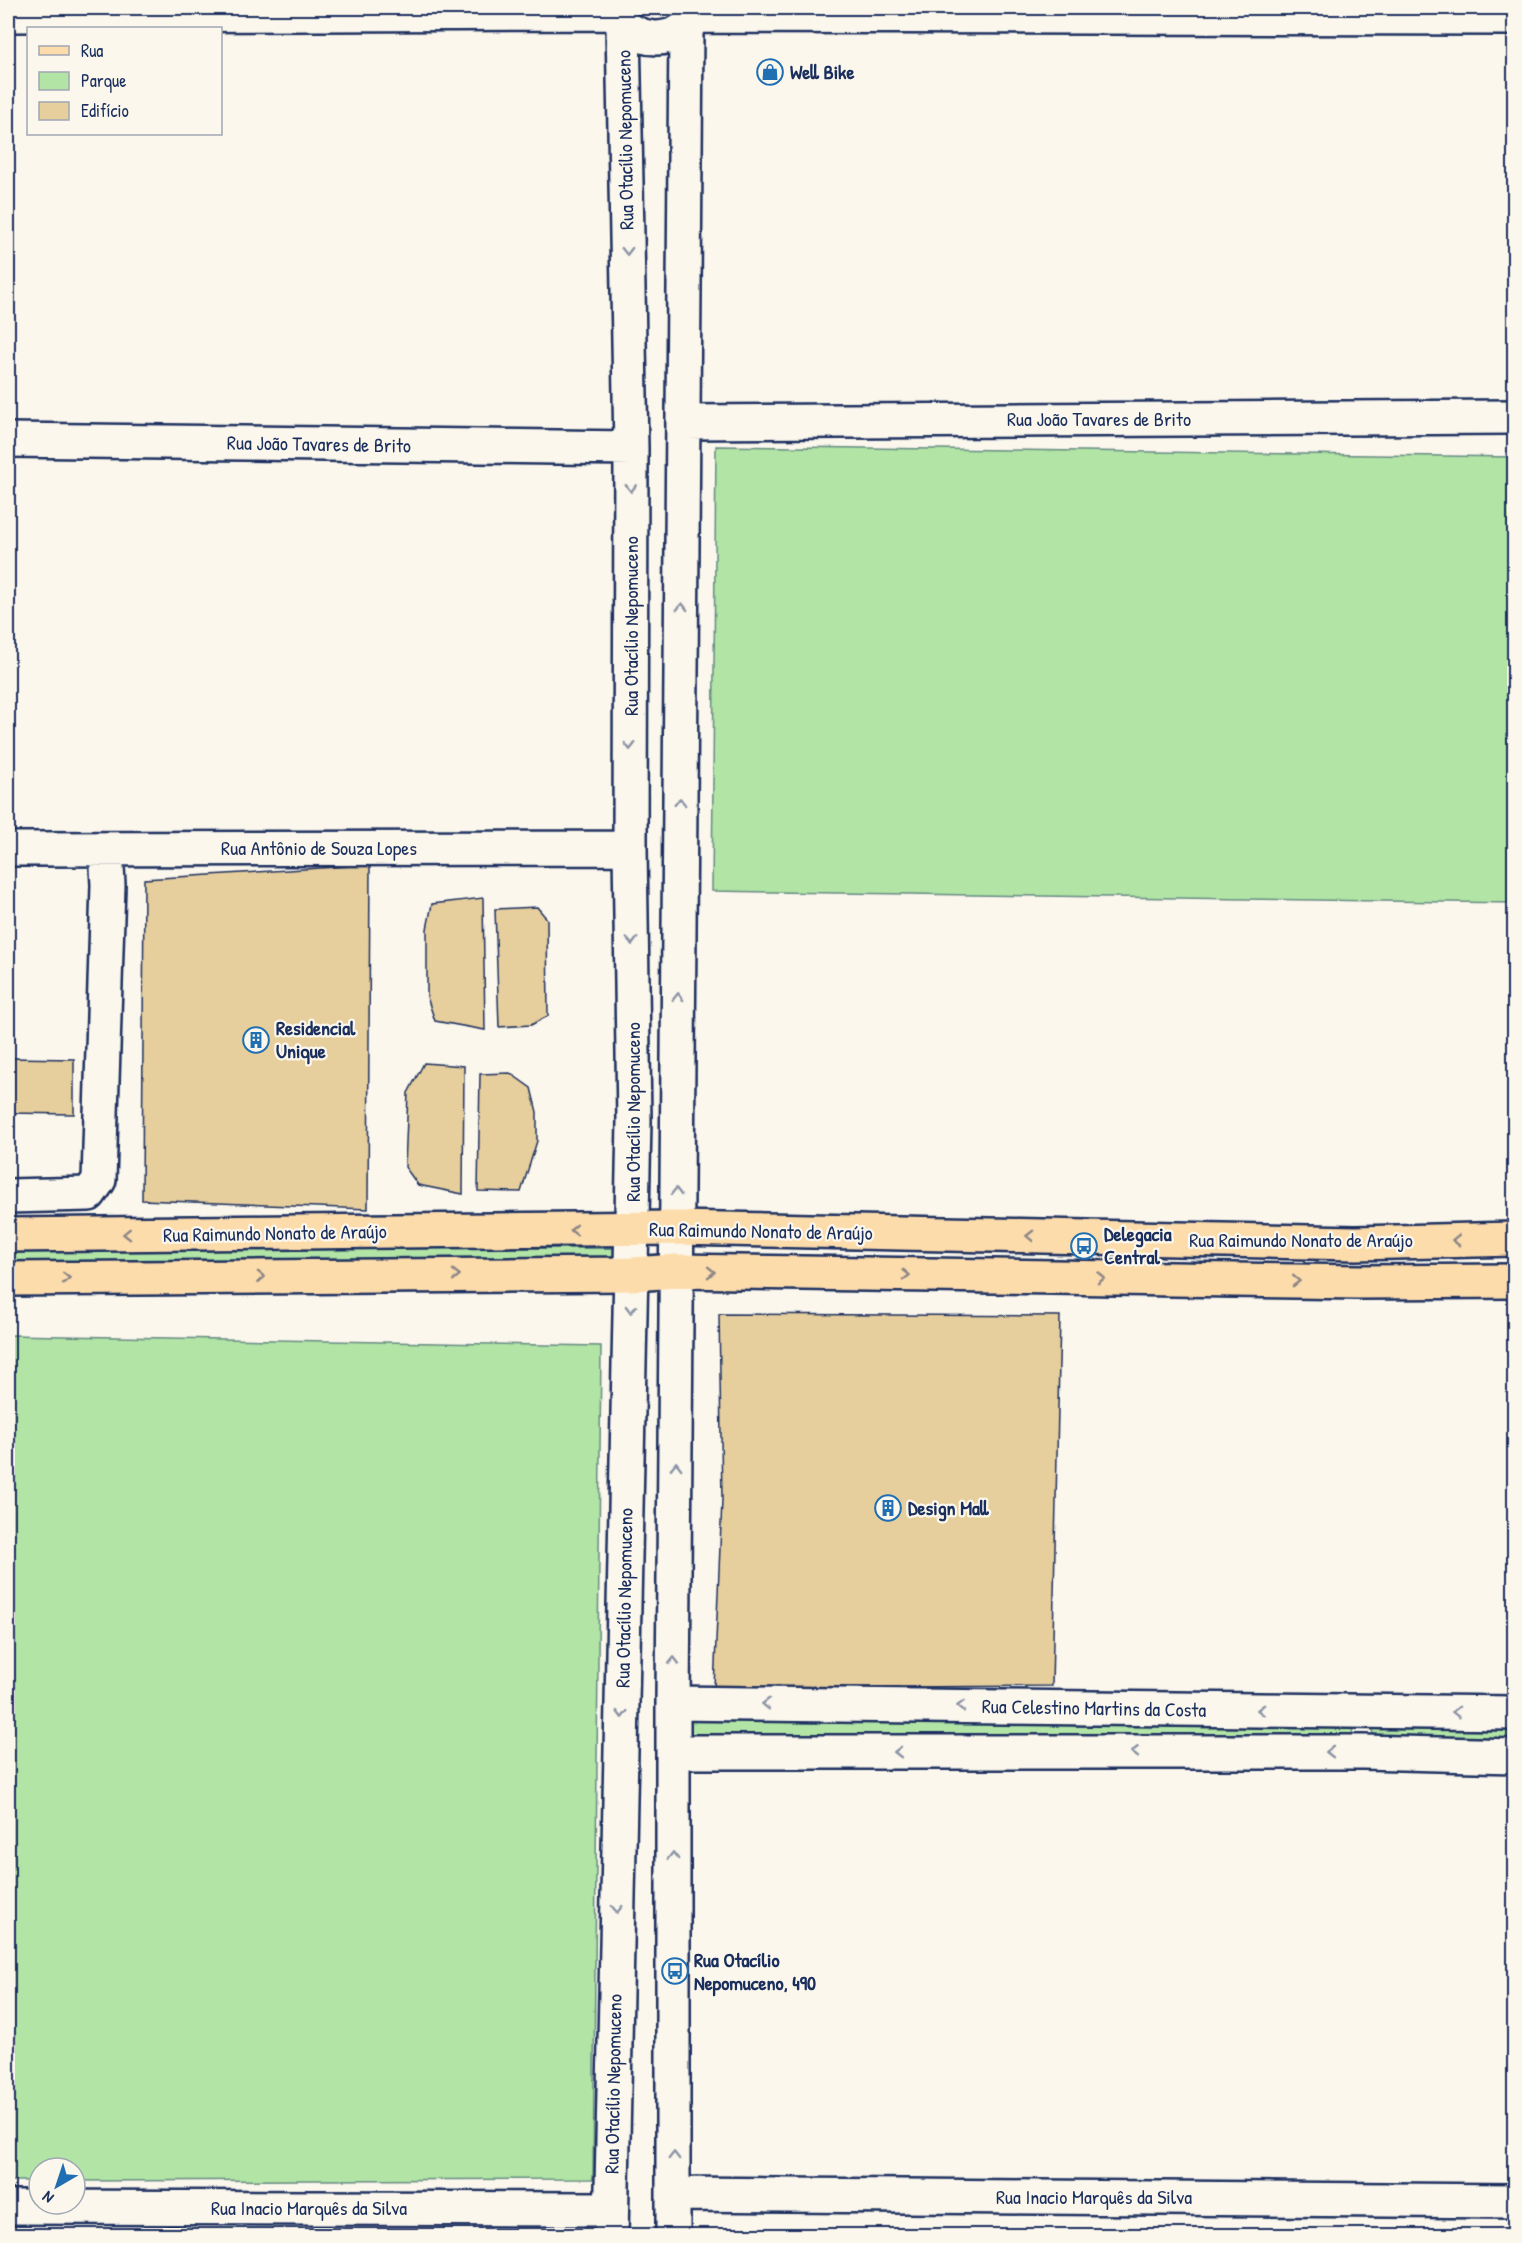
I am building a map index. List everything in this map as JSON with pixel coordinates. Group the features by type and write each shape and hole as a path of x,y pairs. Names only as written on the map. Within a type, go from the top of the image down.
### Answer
{"main road":[{"name":"Rua Raimundo Nonato de Araújo","path":"8,1235 676,1228 1344,1242 1515,1239"},
{"name":"Rua Raimundo Nonato de Araújo","path":"8,1279 632,1274 677,1271 1359,1282 1515,1281"}],"street":[{"path":"8,15 616,15 634,33 654,38 674,35 693,17 1515,18"},
{"name":"Rua Otacílio Nepomuceno","path":"611,2222 634,1121 630,848 631,448 616,15"},
{"path":"674,2235 673,1703 676,1228 684,422 693,17"},
{"name":"Rua João Tavares de Brito","path":"684,422 1515,417"},
{"name":"Rua João Tavares de Brito","path":"8,440 631,448"},
{"name":"Rua Antônio de Souza Lopes","path":"8,849 630,848"},
{"path":"8,1196 89,1194 99,1180 108,885 106,849"},
{"name":"Rua Celestino Martins da Costa","path":"673,1703 1515,1713"},
{"path":"1360,1711 1363,1752"},
{"path":"673,1752 1363,1752 1515,1756"},
{"name":"Rua Inacio Marquês da Silva","path":"674,2194 1515,2201"},
{"name":"Rua Inacio Marquês da Silva","path":"8,2206 611,2222"}],"green space":[{"path":"716,446 1514,457 1514,903 712,891"},
{"path":"622,1248 618,1268 8,1271 8,1249"},
{"path":"8,1335 601,1346 593,2179 87,2181 87,2156 27,2156 27,2181 8,2181"},
{"path":"683,1712 1351,1719 1354,1744 684,1743"},
{"path":"1371,1720 1514,1723 1514,1745 1374,1743"}],"building":[{"name":"Residencial Unique","path":"370,865 368,1209 142,1200 144,879"},
{"path":"483,898 485,1030 435,1021 427,997 427,929 432,904"},
{"path":"537,907 547,919 548,1016 531,1025 499,1027 495,909"},
{"path":"8,1058 74,1059 74,1114 8,1113"},
{"path":"424,1063 464,1066 463,1194 418,1185 405,1167 408,1093"},
{"path":"510,1073 531,1088 537,1112 537,1141 521,1192 478,1191 480,1074"},
{"name":"Design Mall","path":"719,1314 1060,1316 1052,1686 714,1688 722,1500"}],"place":[{"name":"Well Bike","path":"770,72"},
{"name":"Residencial Unique","path":"256,1040"},
{"name":"Delegacia Central","path":"1084,1246"},
{"name":"Design Mall","path":"888,1508"},
{"name":"Rua Otacílio Nepomuceno, 490","path":"675,1971"}]}
